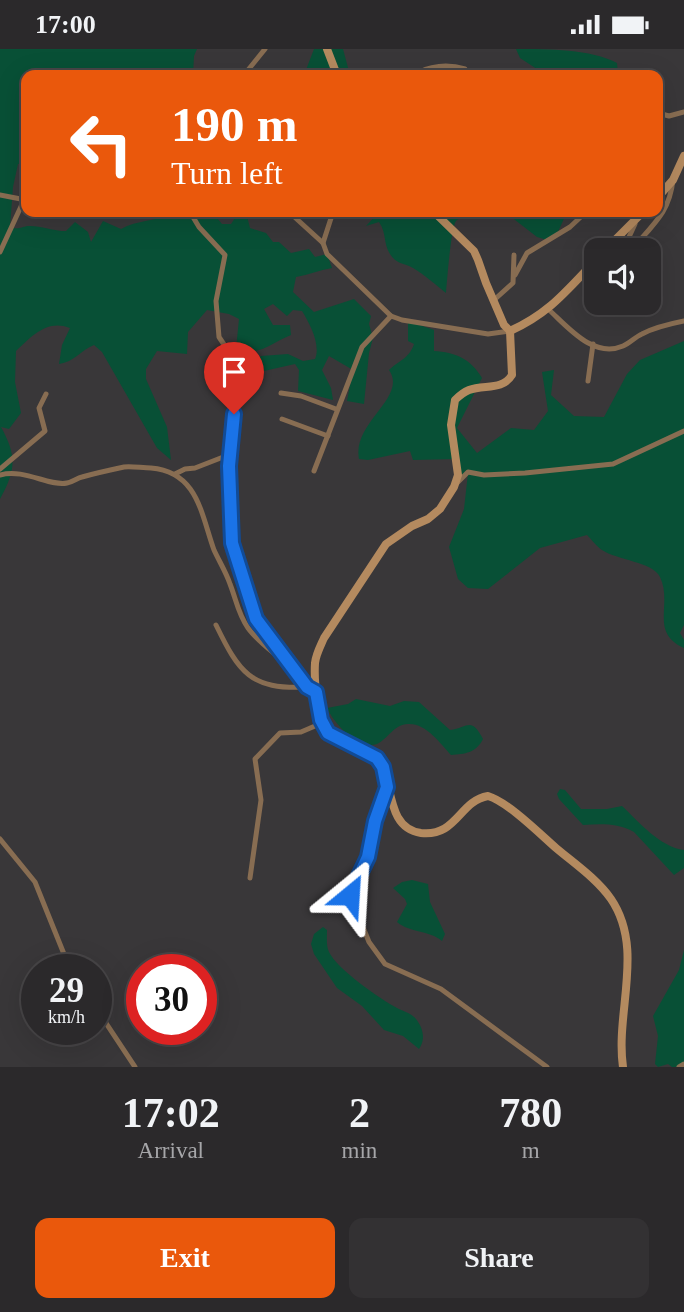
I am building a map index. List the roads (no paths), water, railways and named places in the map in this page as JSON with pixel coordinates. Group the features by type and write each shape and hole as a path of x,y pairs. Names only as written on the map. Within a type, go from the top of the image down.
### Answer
{"street":[{"path":"248,70 265,49"},
{"path":"327,49 335,70"},
{"path":"421,70 459,67 465,70"},
{"path":"663,114 684,112"},
{"path":"663,191 673,180 684,156"},
{"path":"663,214 671,197 673,180"},
{"path":"0,195 21,199"},
{"path":"0,252 21,208"},
{"path":"193,217 225,255 216,301 219,337 233,358 235,396 231,454 232,543 256,619 307,687 316,692"},
{"path":"294,217 323,243 327,254 391,316 402,320 488,334 510,331 548,309 584,272"},
{"path":"323,243 331,217"},
{"path":"439,217 474,251 504,325 510,331 513,364 509,380 491,387 471,389 455,400 451,425 458,475 454,487"},
{"path":"494,300 513,283 527,253 570,227 581,217"},
{"path":"617,238 637,217"},
{"path":"628,238 639,217"},
{"path":"642,238 660,217"},
{"path":"514,255 515,275"},
{"path":"548,309 582,340 610,348 623,346 639,335 684,321"},
{"path":"314,471 362,347 391,316"},
{"path":"588,381 593,344"},
{"path":"281,393 301,396 336,409"},
{"path":"0,469 45,432 39,408 46,394"},
{"path":"282,419 328,436"},
{"path":"623,1067 621,1023 627,943 623,920 611,898 592,878 494,797 484,796 474,801 447,828 435,832 413,831 398,817 383,767 377,758 331,736 322,723 315,669 319,648 386,544 440,509 454,487 468,472 484,475 525,473 613,464 684,431"},
{"path":"175,474 185,468 195,468 231,454"},
{"path":"0,475 9,472 66,484 80,477 127,467 156,469 175,474 189,486 198,501 215,552 232,586 236,606 249,630 300,678"},
{"path":"216,625 234,660 255,679 282,688 307,687"},
{"path":"250,878 261,800 255,759 280,733 300,732 322,723"},
{"path":"387,787 375,821 368,857 350,895 372,948 385,964 441,989 547,1067"},
{"path":"0,839 35,882 64,954"},
{"path":"112,1032 135,1067"},
{"path":"680,1067 684,1064"}]}
